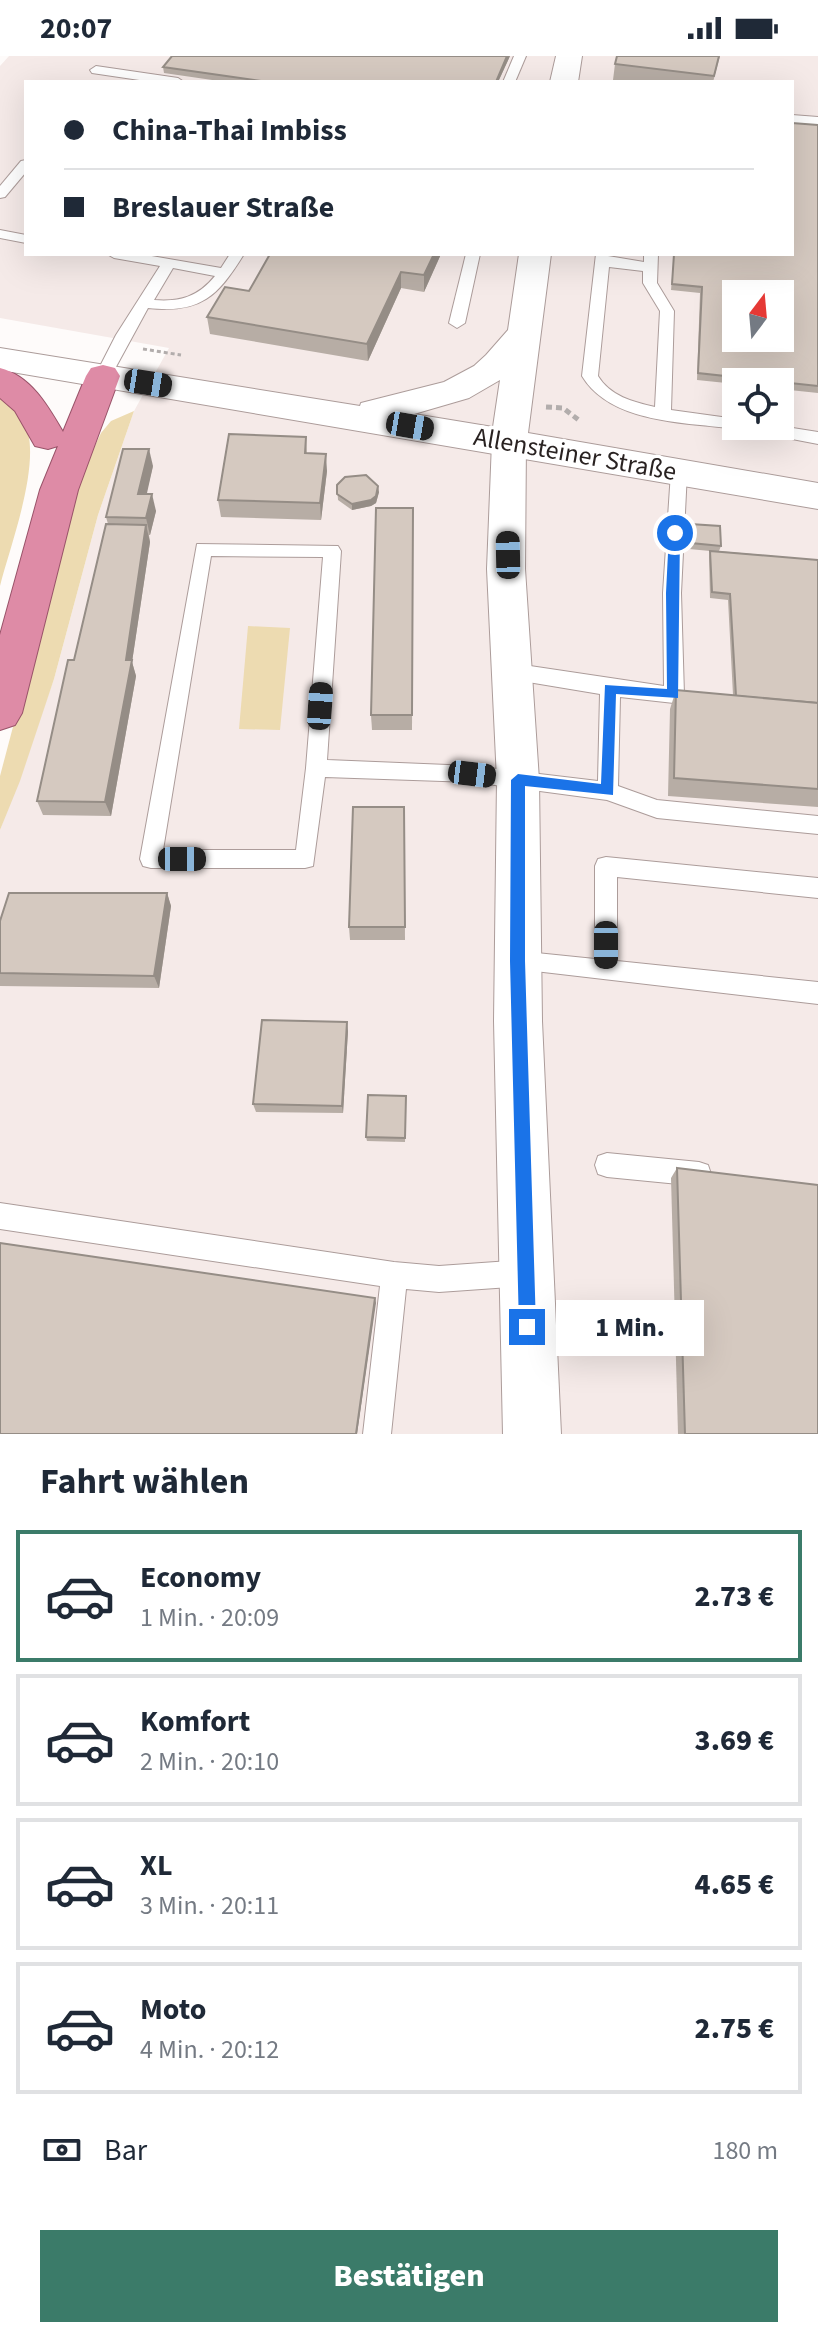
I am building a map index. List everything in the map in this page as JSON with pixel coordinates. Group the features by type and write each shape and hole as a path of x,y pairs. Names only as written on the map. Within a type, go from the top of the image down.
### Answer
{"highway":[{"path":"0,634 48,437 57,415 70,396 111,360"},
{"path":"0,713 59,490 111,360"},
{"path":"0,379 29,404 48,437"}],"street":[{"path":"564,80 569,56"},
{"path":"532,1434 517,961 518,780 510,671 506,482 535,256"},
{"path":"350,416 429,399 470,382 498,365 523,333"},
{"name":"Allensteiner Straße","path":"0,359 111,360 350,416 818,496"}],"lane":[{"path":"108,56 96,70 164,80"},
{"path":"510,80 520,56"},
{"path":"794,119 818,121"},
{"path":"0,194 24,166"},
{"path":"0,234 24,239"},
{"path":"126,256 225,273"},
{"path":"144,303 176,306 202,298 236,256"},
{"path":"457,323 473,256"},
{"path":"663,411 667,311 650,283 650,260 602,258 590,376 592,383 599,392 622,405 722,422"},
{"path":"111,360 169,263"},
{"path":"794,434 818,438"},
{"path":"510,671 674,695 672,593 679,472"},
{"path":"203,549 332,551 316,768 305,859 151,859 203,549"},
{"path":"608,791 610,688"},
{"path":"316,768 472,774 608,791 657,809 818,825"},
{"path":"606,971 606,866 818,888"},
{"path":"517,961 818,993"},
{"path":"607,1165 728,1177"},
{"path":"0,1216 394,1275 439,1279 525,1273"},
{"path":"377,1434 394,1275"}],"path":[{"path":"111,360 193,358"}],"shaded area":[{"path":"9,56 818,56 818,1434 0,1434 0,830 54,679 98,515 134,411 169,348 0,318 0,66"},
{"path":"0,395 22,417 30,453 24,500 0,586"},
{"path":"134,411 98,515 54,679 0,830 0,776 78,481 101,433 111,421"},
{"path":"248,626 290,628 280,730 239,729"}],"building":[{"path":"172,56 507,56 497,80 254,80 163,67"},
{"path":"617,56 719,56 714,76 615,64"},
{"path":"794,123 818,125 818,386 794,383 794,368 722,368 722,376 698,373 702,287 672,284 674,256 794,256"},
{"path":"269,256 433,256 424,275 401,272 367,344 207,317 225,287 249,291"},
{"path":"229,434 306,437 305,453 326,454 320,503 218,500"},
{"path":"123,449 149,449 138,494 152,494 146,518 106,517"},
{"path":"366,475 378,486 376,496 371,500 352,504 337,494 337,485 345,477"},
{"path":"376,508 413,508 412,715 371,715"},
{"path":"106,524 146,525 126,660 132,660 105,802 37,801 68,660 74,660"},
{"path":"690,524 720,526 721,546 691,543"},
{"path":"710,551 818,560 818,703 736,696 730,594 712,592"},
{"path":"676,690 818,703 818,789 674,778"},
{"path":"353,807 404,807 405,927 349,927"},
{"path":"9,893 167,893 154,976 0,973 0,921"},
{"path":"262,1020 347,1022 342,1106 253,1104"},
{"path":"368,1095 406,1096 405,1138 366,1137"},
{"path":"677,1168 818,1185 818,1434 685,1434"},
{"path":"0,1243 375,1298 356,1434 0,1434"}],"route":[{"path":"527,1327 517,961 518,780 608,791 610,688 674,695 672,593 675,533"}]}
